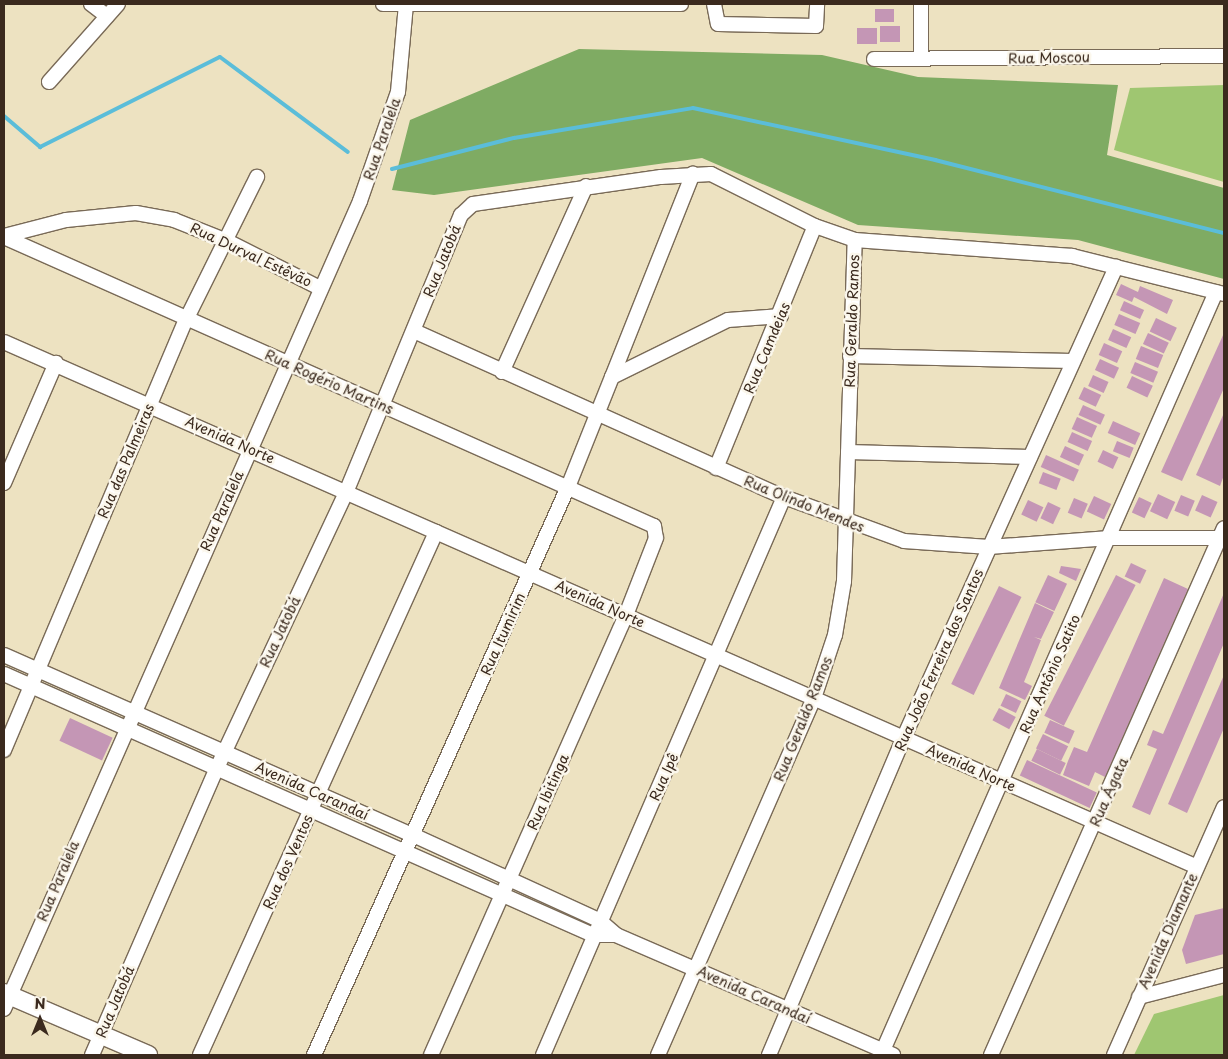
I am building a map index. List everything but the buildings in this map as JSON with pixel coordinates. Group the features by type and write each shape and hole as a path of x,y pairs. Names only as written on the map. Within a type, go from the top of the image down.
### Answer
{"street":[{"path":"49,82 118,4"},
{"path":"383,4 681,4"},
{"name":"Rua Paralela","path":"6,999 132,710 250,450 382,144 398,92 406,4"},
{"path":"714,4 718,24 816,26 817,4"},
{"path":"921,4 921,59"},
{"path":"94,5 107,16"},
{"name":"Rua Moscou","path":"874,59 1224,56"},
{"path":"502,372 586,186 693,173 732,181 815,226 855,240 1072,256 1220,293"},
{"name":"Rua Itumirim","path":"314,1055 568,487 693,173"},
{"name":"Rua das Palmeiras","path":"4,750 186,320 227,241 257,176"},
{"name":"Rua Jatobá","path":"92,1055 224,752 347,490 466,208 479,201 586,186"},
{"name":"Rua Durval Estêvão","path":"4,236 66,220 136,213 174,220 227,241 320,288"},
{"name":"Rua Camdeias","path":"716,468 781,316 815,226"},
{"name":"Rua Rogério Martins","path":"4,236 186,320 288,363 654,526"},
{"name":"Rua Geraldo Ramos","path":"658,1055 697,970 814,698 840,607 846,521 855,240"},
{"name":"Rua João Ferreira dos Santos","path":"769,1055 904,737 1116,267"},
{"name":"Rua Antônio Satito","path":"885,1054 1002,782 1220,293"},
{"path":"612,377 728,320 781,316"},
{"name":"Rua Olindo Mendes","path":"414,331 597,416 716,468 784,497 904,542 990,547 1110,538 1223,535"},
{"name":"Avenida Norte","path":"4,342 56,363 250,450 347,490 436,532 1197,867"},
{"path":"850,356 1073,361"},
{"path":"4,483 56,363"},
{"path":"848,452 1030,457"},
{"name":"Rua Ipê","path":"542,1055 599,920 719,655 784,497"},
{"name":"Rua Ibitinga","path":"431,1055 626,615 656,538 654,526"},
{"name":"Rua dos Ventos","path":"200,1055 436,532"},
{"name":"Rua Ágata","path":"991,1055 1223,535"},
{"name":"Avenida Carandaí","path":"4,655 509,878 599,920 616,935 885,1054"},
{"name":"Avenida Carandaí","path":"4,674 593,935 616,935"},
{"name":"Avenida Diamante","path":"1114,1055 1197,867 1218,832 1224,807"},
{"path":"1139,997 1224,975"},
{"path":"6,999 101,1034 148,1055"}],"green space":[{"path":"579,49 822,55 918,77 1118,85 1107,155 1224,188 1224,279 1078,240 858,225 702,158 434,195 392,190 410,120"},
{"path":"1224,85 1224,182 1114,150 1130,88"},
{"path":"1224,995 1224,1055 1134,1055 1154,1014"}],"waterway":[{"path":"4,116 40,147 220,57 348,152"},
{"path":"392,169 514,138 693,108 935,160 1224,233"}]}
